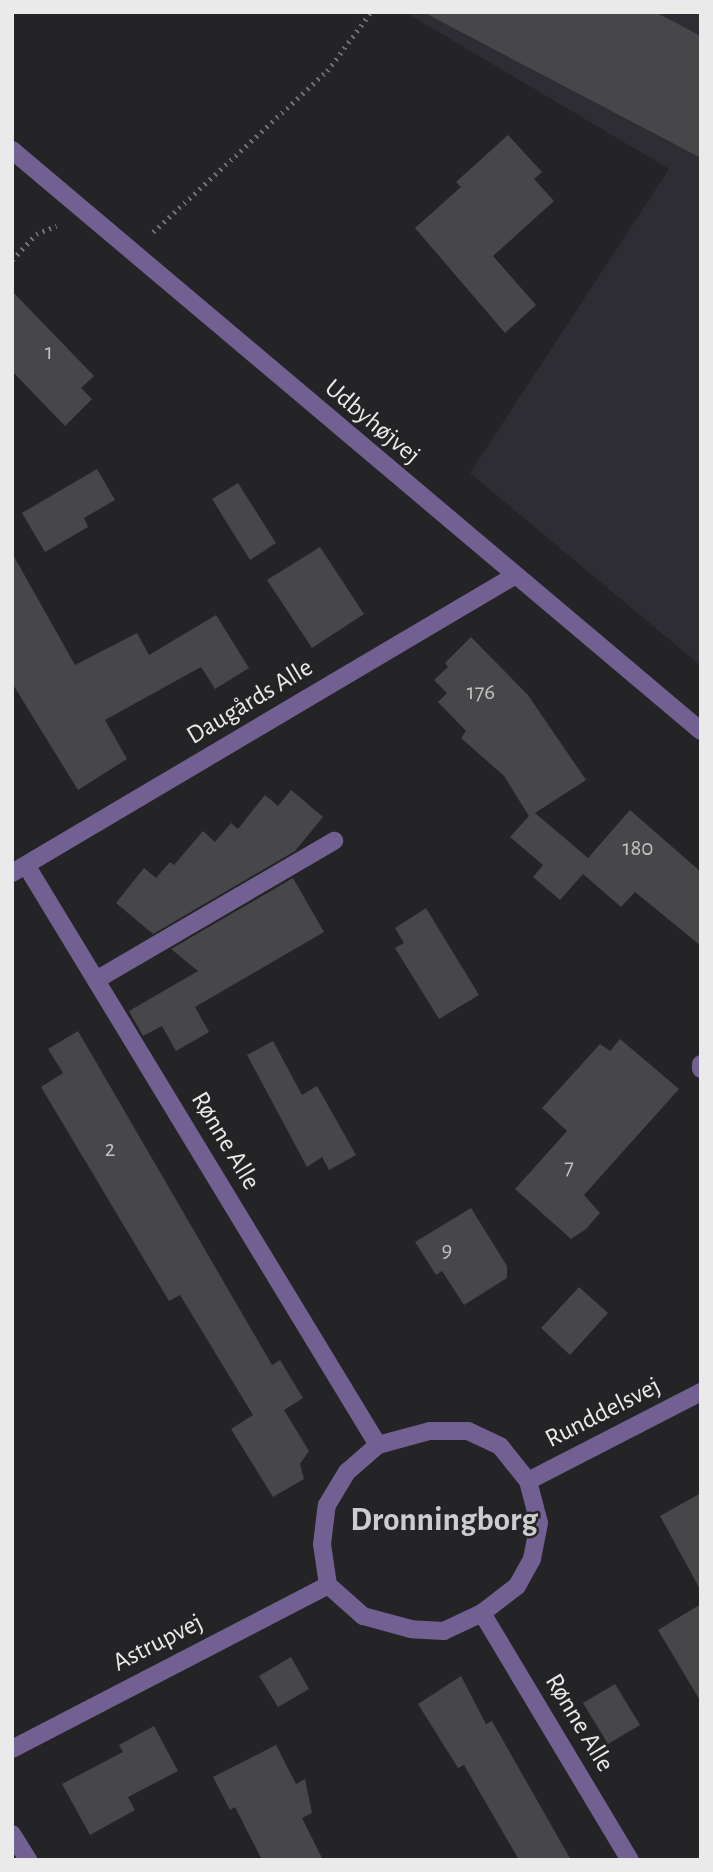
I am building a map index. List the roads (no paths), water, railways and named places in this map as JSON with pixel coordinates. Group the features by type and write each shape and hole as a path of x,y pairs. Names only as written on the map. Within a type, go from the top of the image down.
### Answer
{"street":[{"name":"Udbyhøjvej","path":"12,150 701,731"},
{"name":"Daugårds Alle","path":"19,869 514,576"},
{"path":"96,980 334,841"},
{"name":"Rønne Alle","path":"19,869 96,980 378,1445"},
{"name":"Runddelsvej","path":"528,1480 701,1392"},
{"path":"468,1431 500,1446 528,1480 539,1523 532,1559 517,1586 482,1613 444,1631 411,1629 363,1616 328,1585 322,1544 327,1504 347,1472 378,1445 430,1432 468,1431"},
{"name":"Astrupvej","path":"12,1749 328,1585"},
{"name":"Rønne Alle","path":"482,1613 630,1860"},
{"path":"12,1834 28,1860"}],"district":[{"name":"Dronningborg","path":"444,1521"}]}
